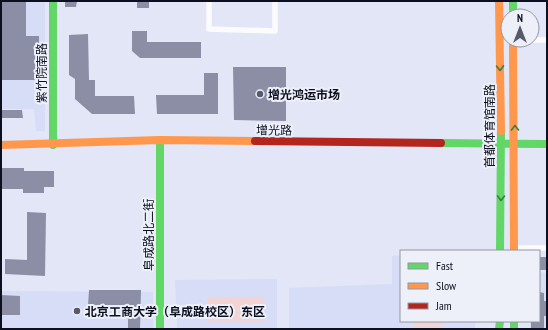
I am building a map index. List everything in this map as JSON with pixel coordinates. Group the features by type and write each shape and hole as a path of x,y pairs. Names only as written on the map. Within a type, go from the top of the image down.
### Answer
{"street":[{"name":"紫竹院南路","path":"53,1 53,145"},
{"path":"209,1 209,29 275,31 275,1"},
{"name":"首都体育馆南路","path":"499,1 501,145 500,250"},
{"name":"首都体育馆南路","path":"514,48 514,249"},
{"name":"增光路","path":"1,145 53,145 160,140 501,145 547,144"},
{"name":"阜成路北二街","path":"160,140 160,329"},
{"path":"514,249 547,248"}],"shaded area":[{"path":"1,1 45,1 45,131 36,131 34,109 1,109"},
{"path":"400,255 400,322 475,322 475,329 289,329 289,288 392,284 392,256"},
{"path":"540,272 547,273 547,329 530,329 530,322 540,322"},
{"path":"277,279 277,329 177,329 175,280"},
{"name":"北京工商大学（阜成路校区）东区","path":"1,291 153,292 153,329 1,329"},
{"path":"208,297 264,297 264,322 208,322"},
{"path":"414,322 442,322 442,329 414,329"}],"building":[{"path":"1,1 26,1 26,36 39,36 39,80 1,80"},
{"path":"65,1 77,1 76,7 65,7"},
{"path":"137,1 149,1 149,8 137,8"},
{"path":"132,31 147,31 147,42 201,42 201,58 140,58 132,51"},
{"path":"88,34 89,80 95,80 95,96 134,96 135,114 92,114 75,99 75,79 69,75 69,35"},
{"name":"增光鸿运市场","path":"233,67 286,67 286,121 234,120"},
{"path":"204,73 218,73 218,114 157,114 156,95 204,95"},
{"path":"1,110 22,110 23,118 1,118"},
{"path":"1,168 24,168 24,171 54,171 54,187 44,187 44,193 23,193 23,189 1,189"},
{"path":"27,212 46,213 45,276 5,274 5,259 27,260"},
{"path":"540,257 547,257 547,270 540,270"},
{"path":"89,290 141,290 140,329 128,329 128,305 88,305"},
{"path":"540,292 544,293 544,301 547,301 547,316 544,316 544,329 531,329 531,322 540,322"},
{"path":"1,295 20,296 20,315 1,315"}],"traffic: fast":[{"path":"53,1 53,145"},
{"path":"513,1 513,8"},
{"path":"500,250 501,131"},
{"path":"160,140 160,329"},
{"path":"441,143 547,144"},
{"path":"499,329 500,322"},
{"path":"514,322 514,329"}],"traffic: slow":[{"path":"499,1 501,131"},
{"path":"513,48 514,250"},
{"path":"1,145 160,140 255,141"}],"traffic: jam":[{"path":"255,141 441,143"}],"place":[{"name":"增光鸿运市场","path":"260,94"},
{"name":"北京工商大学（阜成路校区）东区","path":"77,311"}]}
